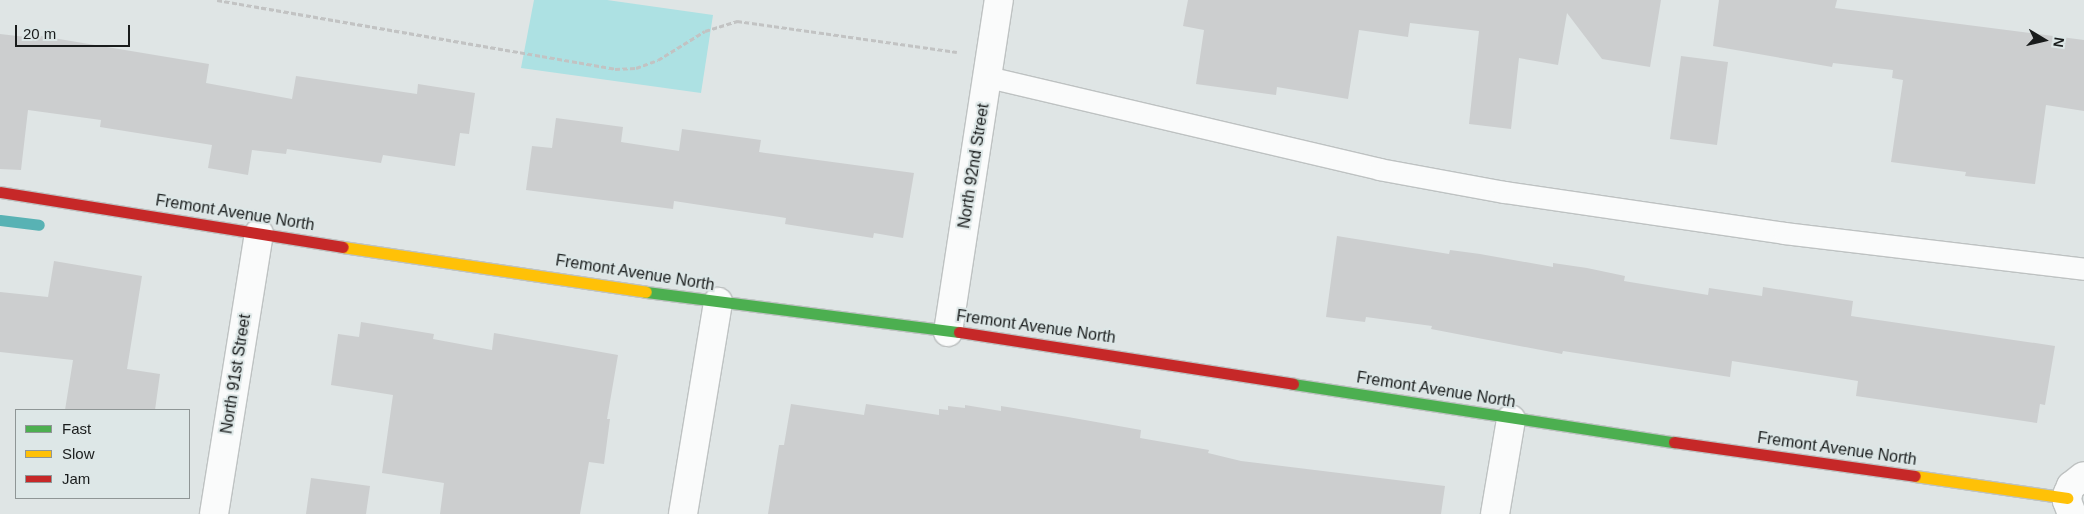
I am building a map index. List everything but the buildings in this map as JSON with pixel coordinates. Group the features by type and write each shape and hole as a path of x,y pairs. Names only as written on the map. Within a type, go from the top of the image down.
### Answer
{"street":[{"name":"North 92nd Street","path":"948,332 999,0"},
{"name":"Fremont Avenue North","path":"0,192 259,234 718,302 948,332 979,334 1145,358 1270,381 2070,506"},
{"name":"North 91st Street","path":"214,514 259,234"},
{"path":"683,514 718,302"},
{"path":"1495,514 1511,418"},
{"path":"2070,506 2071,486 2084,476"}],"lane":[{"path":"989,67 1379,170 1504,192 1784,233 2084,269"}],"path":[{"path":"217,0 615,69 636,68 658,60 705,31 737,21 989,67"}],"shaded area":[{"path":"534,0 607,0 713,15 701,93 521,68"}],"waterway":[{"path":"0,220 39,225"}],"traffic: fast":[{"path":"646,292 959,332"},
{"path":"1293,384 1674,442"}],"traffic: slow":[{"path":"343,247 646,292"},
{"path":"1915,476 2067,498"}],"traffic: jam":[{"path":"0,192 343,247"},
{"path":"959,332 1293,384"},
{"path":"1674,442 1915,476"}]}
